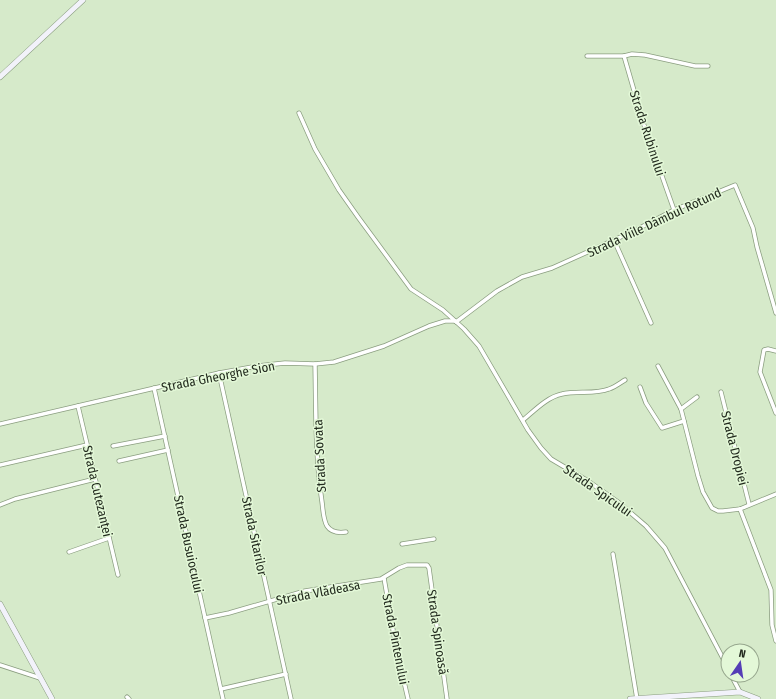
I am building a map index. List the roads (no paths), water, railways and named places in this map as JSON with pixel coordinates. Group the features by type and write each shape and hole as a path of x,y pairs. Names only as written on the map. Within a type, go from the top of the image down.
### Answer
{"street":[{"path":"0,77 83,0"},
{"path":"587,56 624,56 632,54 645,55 695,66 708,66"},
{"name":"Strada Rubinului","path":"624,56 644,125 674,210"},
{"name":"Strada Spicului","path":"299,113 315,149 339,190 414,292 438,307 464,329 479,346 541,448 551,459 588,481 633,514 665,548 720,652"},
{"name":"Strada Viile Dâmbul Rotund","path":"456,322 510,283 522,277 552,268 636,230 674,210 735,185 753,228 776,312"},
{"path":"614,240 652,323"},
{"name":"Strada Gheorghe Sion","path":"0,424 219,373 257,366 334,362 384,346 429,326 445,321 456,322"},
{"path":"776,351 765,350 760,372 776,413"},
{"name":"Strada Sovata","path":"316,364 317,462 324,517 328,527 331,530 336,532 346,532"},
{"path":"658,366 681,410 703,492 714,510 723,511 740,509 776,494"},
{"name":"Strada Sitarilor","path":"219,373 292,699"},
{"path":"523,420 557,395 563,393 601,391 610,389 625,380"},
{"path":"640,387 646,402 662,428 684,421"},
{"name":"Strada Busuiocului","path":"154,388 224,699"},
{"name":"Strada Dropiei","path":"721,392 749,504"},
{"path":"681,410 697,397"},
{"name":"Strada Cutezanței","path":"78,406 118,575"},
{"path":"113,446 165,436"},
{"path":"0,465 87,445"},
{"path":"119,461 168,450"},
{"path":"0,505 16,499 95,480"},
{"path":"740,509 771,590 772,625 776,641"},
{"path":"69,552 109,538"},
{"path":"402,544 434,539"},
{"path":"613,554 637,699"},
{"name":"Strada Vlădeasa","path":"205,618 229,613 305,591 374,581 384,578 403,566 412,564 428,566"},
{"name":"Strada Spinoasă","path":"428,566 447,699"},
{"name":"Strada Pintenului","path":"384,578 396,647 408,699"},
{"path":"0,604 52,699"},
{"path":"0,665 40,678"},
{"path":"221,689 286,674"},
{"path":"735,683 740,692 746,696 758,699"},
{"path":"630,699 740,692"}]}
